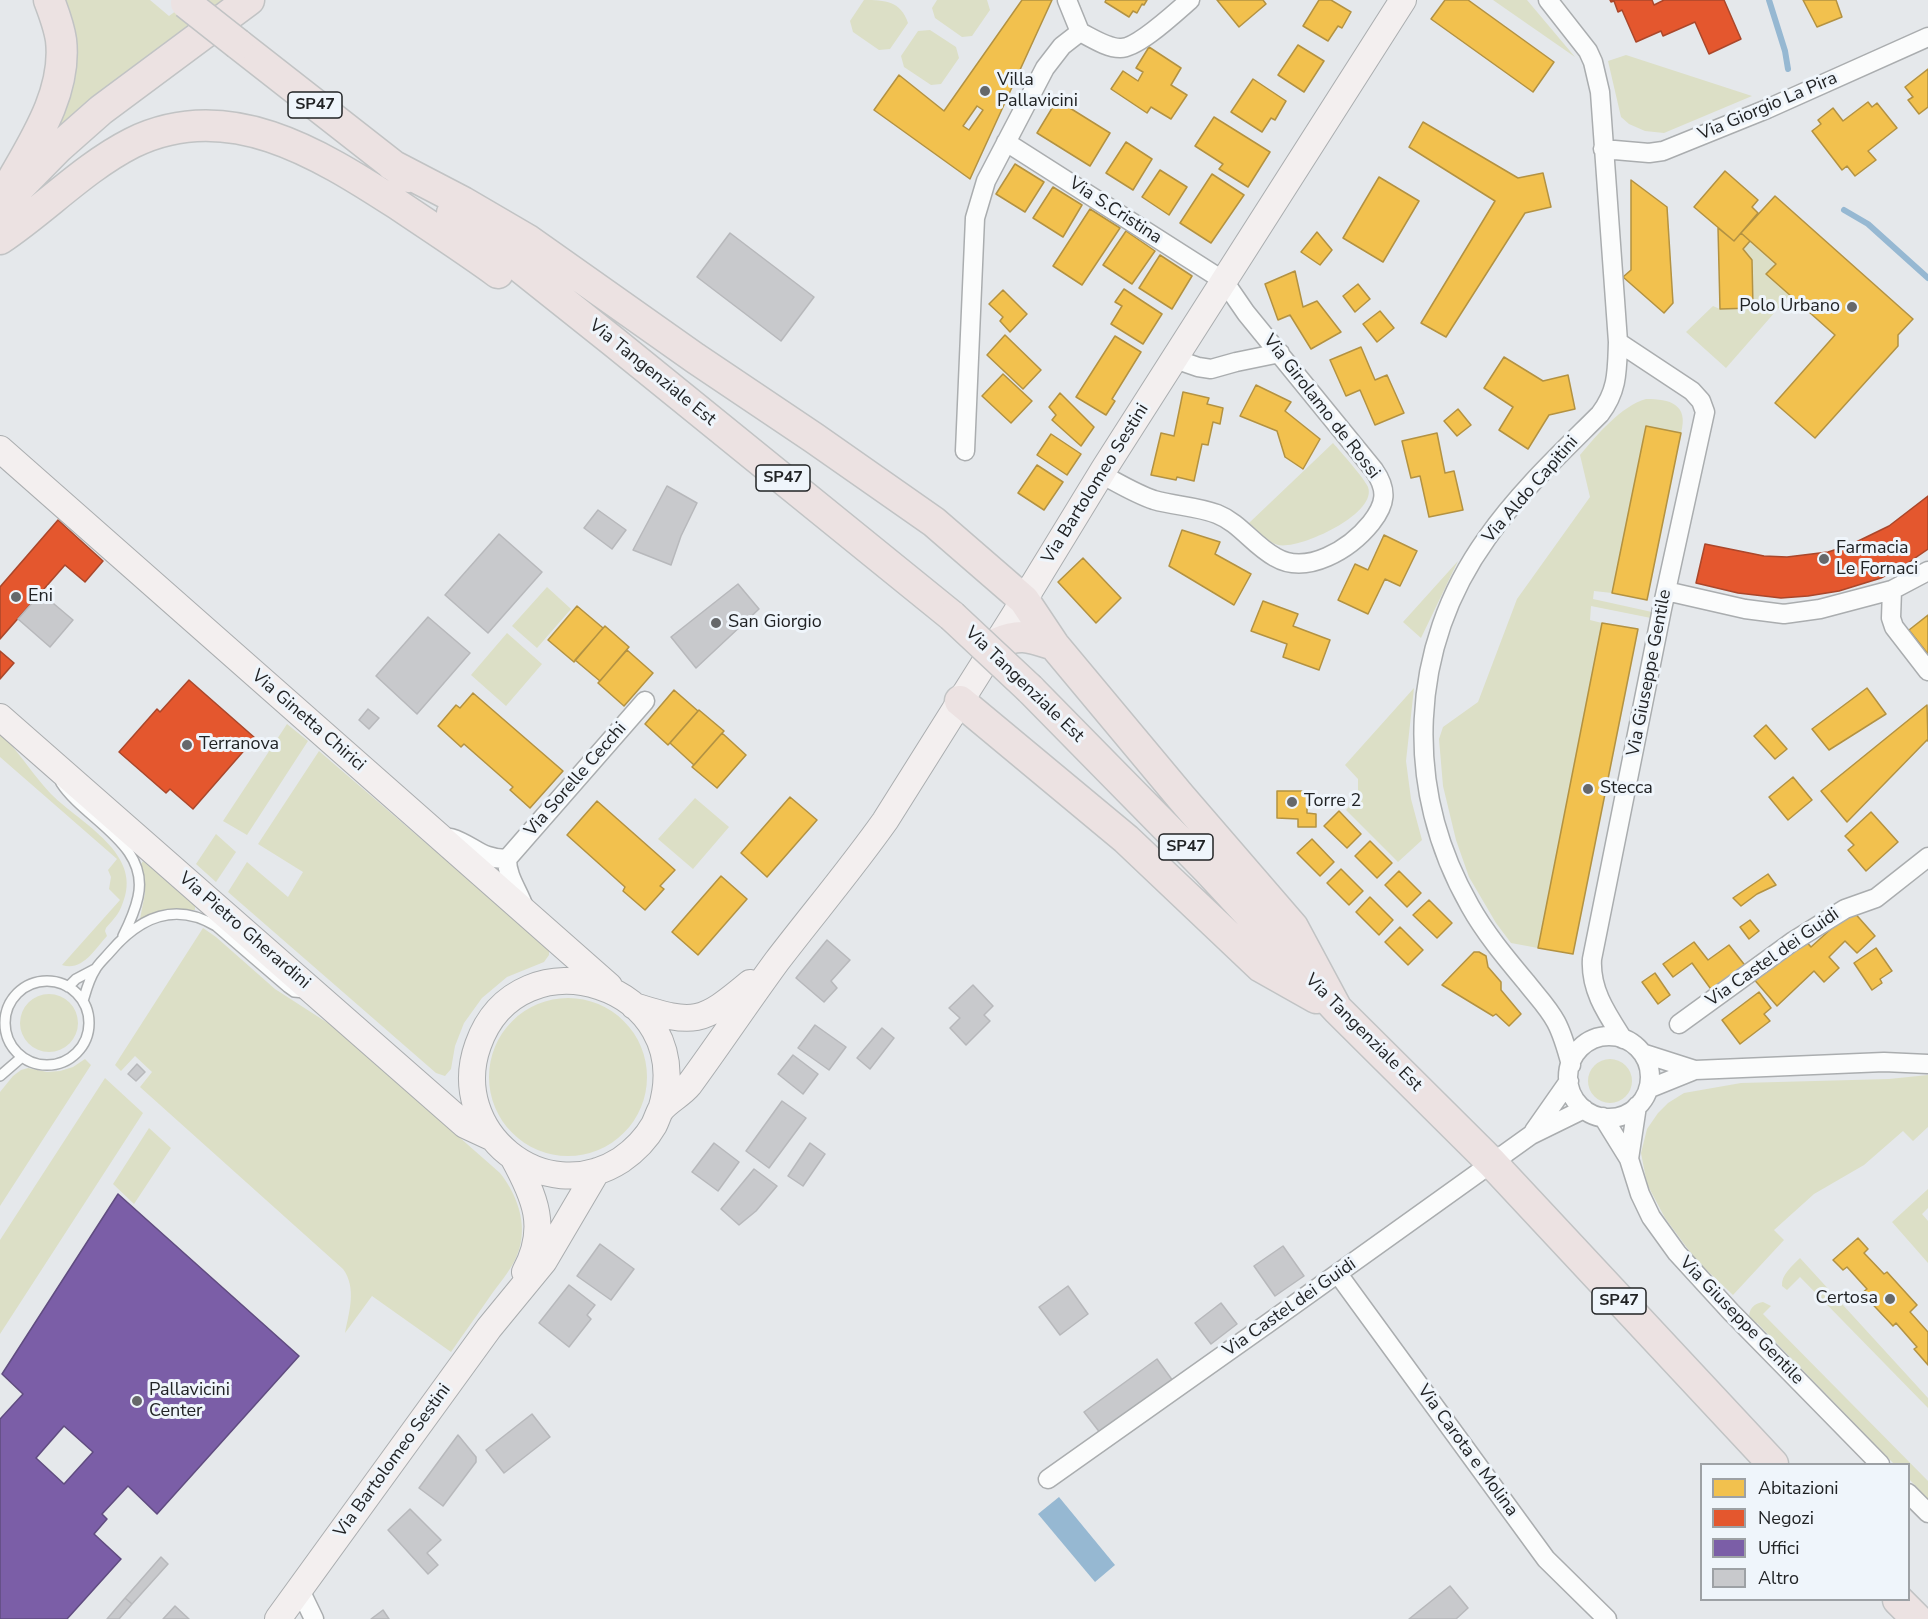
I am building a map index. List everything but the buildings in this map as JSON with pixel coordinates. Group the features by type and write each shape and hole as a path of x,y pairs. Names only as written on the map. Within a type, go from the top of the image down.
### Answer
{"main road":[{"path":"0,201 45,119 58,83 61,40 49,0"},
{"path":"0,207 58,148 101,110 249,0"},
{"name":"Via Bartolomeo Sestini","path":"778,960 866,848 898,801 1101,474 1403,0"},
{"name":"Via Tangenziale Est","path":"184,1 614,342 952,616 1030,689 1209,871 1337,1009 1492,1163 1772,1463"},
{"path":"0,239 71,184 132,144 164,131 183,128 213,126 242,128 279,139 334,166 437,231 551,309 614,342"},
{"path":"392,165 464,202 528,240 934,522 1024,600 1054,645 1293,927 1337,1009"},
{"name":"Via Ginetta Chirici","path":"0,449 625,999"},
{"path":"997,643 1014,636 1032,638 1054,645"},
{"path":"960,701 1126,839 1261,967 1337,1009"},
{"name":"Via Pietro Gherardini","path":"0,717 465,1125 493,1138"},
{"path":"625,999 644,1016 655,1032 663,1054 666,1077 664,1096 661,1110 648,1134 636,1148 614,1164 597,1171 575,1175 553,1174 532,1168 513,1157 493,1138 484,1125 477,1109 472,1077 478,1044 491,1020 502,1007 520,994 551,982 573,981 585,982 672,1017 700,1016 720,1008 778,960"},
{"path":"661,1110 686,1088 778,960"},
{"path":"508,1303 531,1260 537,1242 538,1229 538,1216 533,1196 513,1157"},
{"path":"508,1303 544,1261 597,1171"},
{"name":"Via Bartolomeo Sestini","path":"278,1619 508,1303"},
{"path":"1900,1601 1917,1619"}],"street":[{"path":"1067,0 1080,32 1111,46 1122,48 1139,42 1190,0"},
{"name":"Via Aldo Capitini","path":"1548,0 1588,51 1600,92 1618,342 1615,385 1605,406 1503,517 1469,566 1448,610 1432,652 1426,686 1422,748 1427,788 1448,863 1469,905 1485,929 1550,1012 1559,1028 1570,1073"},
{"path":"965,451 975,218 986,181 1045,68 1062,46 1080,32"},
{"name":"Via Giorgio La Pira","path":"1603,148 1649,153 1664,151 1767,109 1928,37"},
{"name":"Via S.Cristina","path":"1006,141 1224,281"},
{"name":"Via Girolamo de Rossi","path":"1101,474 1155,500 1204,509 1223,516 1274,557 1288,563 1315,561 1348,544 1368,527 1380,511 1384,491 1381,481 1357,448 1246,313 1224,281"},
{"name":"Via Giuseppe Gentile","path":"1618,342 1692,391 1704,406 1704,417 1666,591 1592,959 1593,980 1599,998 1623,1039"},
{"path":"1175,359 1211,369 1280,353"},
{"path":"1666,591 1745,609 1784,614 1820,609 1892,590 1928,572"},
{"path":"1892,590 1891,618 1894,627 1928,671"},
{"name":"Via Sorelle Cecchi","path":"507,859 645,701"},
{"path":"438,835 460,841 483,856 507,859 508,874 519,892 525,912"},
{"name":"Via Castel dei Guidi","path":"1679,1024 1792,942 1845,909 1876,898 1928,858"},
{"path":"1606,1036 1623,1039 1642,1053 1649,1068 1650,1079 1644,1099 1624,1115 1613,1118 1592,1114 1584,1109 1573,1096 1570,1073 1580,1050 1594,1039 1606,1036"},
{"path":"1642,1053 1695,1070"},
{"path":"1648,1089 1695,1070 1899,1062 1928,1064"},
{"name":"Via Castel dei Guidi","path":"1532,1135 1570,1073"},
{"name":"Via Giuseppe Gentile","path":"1629,1159 1637,1106"},
{"name":"Via Castel dei Guidi","path":"1048,1479 1532,1135 1584,1109"},
{"name":"Via Giuseppe Gentile","path":"1602,1117 1629,1159 1648,1210 1677,1253 1731,1312 1879,1463"},
{"name":"Via Carota e Molina","path":"1338,1274 1546,1559 1606,1619"},
{"path":"1910,1495 1928,1513"},
{"path":"300,1590 314,1619"}],"lane":[{"path":"43,755 70,796 118,839 135,861 139,872 139,892 123,936"},
{"path":"83,1001 95,969 123,936 147,921 162,915 181,914 201,918 216,926 294,992 316,994"},
{"path":"68,987 76,979 95,969"},
{"path":"50,981 68,987 83,1001 89,1025 84,1042 75,1055 60,1063 36,1064 22,1057 10,1043 6,1018 12,1001 22,989 35,983 50,981"},
{"path":"0,1076 22,1057"}],"green space":[{"path":"58,0 150,0 169,16 191,0 227,0 57,130"},
{"path":"864,0 891,3 897,6 905,16 908,23 890,49 879,50 853,32 850,21"},
{"path":"937,0 987,0 990,10 972,36 962,37 935,18 932,8"},
{"path":"1493,0 1527,0 1575,57"},
{"path":"930,30 956,47 959,58 941,84 931,85 904,67 901,56 918,31"},
{"path":"1626,55 1752,96 1664,133 1645,131 1629,124 1621,117 1608,61"},
{"path":"1750,241 1776,264 1767,274 1790,295 1726,368 1686,332 1713,306 1720,309 1753,307 1752,260 1743,249"},
{"path":"1646,399 1663,400 1676,405 1682,415 1681,433 1646,426 1612,593 1594,591 1593,599 1652,612 1651,618 1591,606 1590,620 1602,623 1538,948 1511,943 1496,923 1469,877 1456,840 1443,786 1439,739 1443,727 1478,702 1517,599 1590,497 1580,455 1619,415"},
{"path":"1333,443 1368,487 1368,497 1361,508 1335,528 1302,542 1278,545 1270,541 1249,523"},
{"path":"1458,561 1421,638 1403,622"},
{"path":"547,587 571,609 537,648 512,626"},
{"path":"507,633 542,664 506,706 471,675"},
{"path":"1414,688 1406,761 1411,799 1422,840 1398,862 1346,810 1358,796 1358,779 1345,765"},
{"path":"287,724 308,741 247,835 223,821"},
{"path":"0,733 51,794 93,829 118,855 125,870 127,887 122,905 106,928 107,936 88,958 76,965 62,965 120,900 109,889 111,877 108,870 117,859 0,757"},
{"path":"319,751 549,949 549,955 544,962 507,977 482,998 464,1023 455,1046 451,1069 445,1076 436,1073 228,892 247,862 288,897 303,872 258,844"},
{"path":"695,798 729,827 693,869 658,839"},
{"path":"216,834 236,852 216,882 196,864"},
{"path":"143,861 195,906 195,910 166,910 140,919 145,893 141,864"},
{"path":"203,928 275,989 334,1027 500,1173 507,1182 520,1214 522,1237 519,1249 510,1269 451,1352 372,1296 345,1333 351,1292 343,1269 140,1087 152,1072 135,1056 121,1071 115,1065"},
{"path":"43,994 55,994 70,1002 78,1017 78,1029 70,1044 55,1052 43,1052 28,1044 20,1029 20,1017 28,1002"},
{"path":"568,998 583,999 598,1004 612,1011 624,1021 634,1033 641,1047 646,1062 646,1092 641,1107 634,1121 624,1133 612,1143 598,1150 583,1155 568,1156 553,1155 538,1150 524,1143 512,1133 502,1121 495,1107 490,1092 489,1077 490,1062 495,1047 502,1033 512,1021 524,1011 538,1004 553,999"},
{"path":"85,1059 91,1065 0,1206 0,1092 21,1070 28,1068 47,1072 60,1071 73,1067"},
{"path":"1610,1059 1619,1060 1626,1065 1631,1072 1631,1090 1626,1097 1619,1102 1610,1103 1601,1102 1594,1097 1589,1090 1588,1081 1589,1072 1594,1065 1601,1060"},
{"path":"1928,1075 1928,1127 1913,1141 1903,1131 1864,1165 1814,1194 1774,1230 1784,1240 1733,1295 1696,1260 1665,1218 1647,1184 1641,1153 1647,1129 1668,1103 1684,1093 1741,1083 1889,1079"},
{"path":"105,1078 143,1113 0,1334 0,1240"},
{"path":"149,1128 171,1148 134,1204 113,1184"},
{"path":"1928,1189 1928,1208 1922,1214 1928,1221 1928,1263 1892,1222"},
{"path":"1800,1258 1928,1398 1928,1408 1800,1277 1787,1290 1782,1286 1785,1274"},
{"path":"1763,1302 1771,1306 1763,1314 1928,1481 1928,1499 1910,1480 1910,1463 1893,1463 1757,1323 1752,1325 1749,1317 1750,1310"}],"water":[{"path":"1059,1497 1115,1565 1095,1582 1038,1514"}],"waterway":[{"path":"1769,0 1785,51 1788,69"},
{"path":"1844,210 1868,224 1928,278"}],"place":[{"name":"Villa Pallavicini","path":"985,91"},
{"name":"Polo Urbano","path":"1852,307"},
{"name":"Farmacia Le Fornaci","path":"1824,559"},
{"name":"Eni","path":"16,597"},
{"name":"San Giorgio","path":"716,623"},
{"name":"Terranova","path":"187,745"},
{"name":"Stecca","path":"1588,789"},
{"name":"Torre 2","path":"1292,802"},
{"name":"Certosa","path":"1890,1299"},
{"name":"Pallavicini Center","path":"137,1401"}]}
